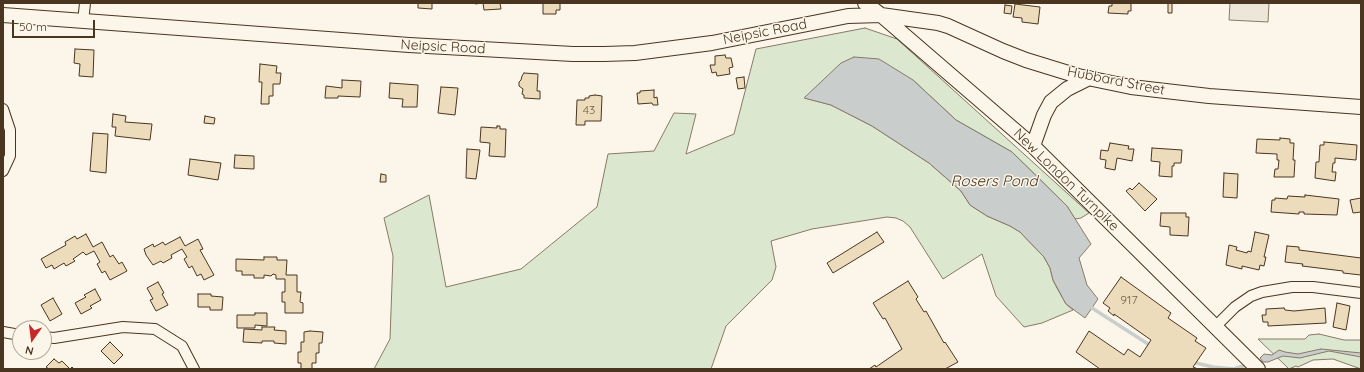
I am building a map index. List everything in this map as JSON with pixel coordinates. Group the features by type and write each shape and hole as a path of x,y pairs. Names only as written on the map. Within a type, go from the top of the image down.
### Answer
{"street":[{"path":"83,22 85,3"},
{"name":"New London Turnpike","path":"865,3 881,15 1033,146 1258,369"},
{"name":"Neipsic Road","path":"3,15 409,45 573,54 604,54 635,53 712,43 848,16 881,15"},
{"name":"Hubbard Street","path":"881,15 938,22 1020,58 1089,78 1131,87 1162,91 1361,107"},
{"path":"1033,146 1044,115 1051,102 1067,89 1089,78"},
{"path":"3,108 10,130 10,156 3,171"},
{"path":"1215,327 1235,307 1251,296 1262,292 1292,287 1313,287 1361,293"},
{"path":"52,338 123,327 155,329 182,346 194,369"}],"green space":[{"path":"865,28 897,39 1089,213 1081,218 1075,219 1067,206 1012,152 956,120 913,80 805,98 831,105 872,126 929,163 961,191 970,205 987,216 1020,232 1044,257 1050,268 1057,288 1066,304 1073,310 1042,323 1024,327 996,296 982,254 943,279 910,227 903,221 896,218 887,217 812,229 771,241 776,267 772,280 726,326 711,369 374,369 390,339 393,256 384,218 429,195 446,287 521,269 597,207 608,154 654,151 674,113 696,114 686,154 734,134 756,49"},
{"path":"1319,334 1344,340 1361,340 1361,369 1333,359 1313,360 1298,367 1296,366 1289,369 1258,339 1305,339 1309,335"}],"shaded area":[{"path":"1230,3 1269,3 1268,22 1229,20"}],"water":[{"name":"Rosers Pond","path":"854,57 879,59 913,80 956,120 1012,152 1067,206 1091,244 1079,258 1087,285 1098,299 1085,318 1066,304 1053,280 1050,268 1044,257 1020,232 987,216 970,205 961,191 929,163 872,126 831,105 804,98 841,63"},
{"path":"1321,349 1361,353 1361,357 1329,351 1300,358 1283,356 1268,362 1263,362 1260,358 1264,354 1272,355 1279,350 1298,354"}],"building":[{"path":"418,3 432,3 432,9 418,8"},
{"path":"483,3 500,3 501,9 484,10"},
{"path":"543,3 560,3 560,10 556,10 556,14 543,14"},
{"path":"1112,3 1131,3 1131,11 1128,11 1128,14 1108,13 1109,6 1112,6"},
{"path":"1168,3 1172,3 1172,13 1168,13"},
{"path":"1015,4 1040,7 1038,24 1022,22 1022,18 1013,17"},
{"path":"1005,5 1012,6 1011,14 1004,13"},
{"path":"75,49 94,50 93,77 79,76 80,64 74,63"},
{"path":"725,55 726,58 731,58 733,67 729,68 730,74 717,76 716,72 712,73 710,65 715,65 715,56"},
{"path":"260,64 277,66 276,73 281,73 280,84 273,84 273,96 269,96 269,104 261,104 262,82 259,82"},
{"path":"524,73 538,74 537,91 540,91 540,99 524,98 524,95 522,94 523,89 519,86 519,82"},
{"path":"744,77 745,88 738,89 736,78"},
{"path":"342,80 361,81 360,97 338,96 338,98 325,98 326,86 342,88"},
{"path":"390,83 418,85 417,107 402,107 403,99 389,98"},
{"path":"441,87 458,88 455,115 438,113"},
{"path":"654,90 654,98 657,97 658,105 653,105 652,103 638,104 637,93 640,93 640,91"},
{"path":"589,96 602,96 601,121 585,121 585,125 576,125 577,100 585,100 585,98 589,98"},
{"path":"113,114 126,116 125,122 152,124 150,140 115,136 116,127 112,127"},
{"path":"205,116 215,118 214,124 204,123"},
{"path":"497,126 500,126 500,129 506,129 505,157 489,156 490,143 480,142 481,127 497,128"},
{"path":"93,133 108,134 106,173 90,171"},
{"path":"1280,138 1290,139 1290,143 1294,143 1294,177 1274,177 1275,169 1278,169 1279,160 1277,160 1277,154 1256,153 1257,139 1280,140"},
{"path":"1324,142 1357,145 1356,160 1335,158 1332,172 1336,172 1335,181 1315,178 1316,162 1319,162 1320,145 1324,145"},
{"path":"1110,143 1129,146 1128,149 1134,149 1132,161 1117,158 1115,170 1105,168 1106,160 1100,159 1101,150 1108,151"},
{"path":"1152,148 1182,150 1181,163 1174,163 1174,166 1172,166 1172,177 1159,176 1160,162 1151,161"},
{"path":"467,149 480,150 476,179 466,178"},
{"path":"235,155 254,156 254,169 234,168"},
{"path":"190,159 221,163 218,180 188,175"},
{"path":"1224,173 1238,174 1237,198 1223,197"},
{"path":"381,174 386,175 386,182 380,182"},
{"path":"1139,183 1157,199 1145,211 1126,191 1130,188 1132,190"},
{"path":"1305,195 1339,199 1337,215 1304,214 1304,212 1299,212 1299,214 1271,212 1272,200 1275,200 1275,198 1287,199 1288,196 1305,197"},
{"path":"1361,198 1361,212 1353,213 1350,200"},
{"path":"1161,213 1186,213 1186,217 1189,217 1188,236 1170,235 1170,227 1160,226"},
{"path":"877,232 884,242 833,273 827,263"},
{"path":"1255,232 1269,235 1264,257 1266,257 1264,266 1260,265 1259,270 1242,266 1242,269 1226,265 1229,245 1237,247 1236,250 1247,253 1248,251 1251,252"},
{"path":"86,234 93,247 102,242 110,257 113,255 119,264 122,262 127,271 110,280 105,271 102,273 97,264 100,262 94,251 86,255 83,252 73,259 75,261 66,266 64,263 54,269 52,265 46,268 41,259 66,245 65,242 75,236 77,239"},
{"path":"180,237 185,246 198,239 203,249 200,250 214,275 204,280 201,274 197,276 192,266 189,268 184,259 187,257 182,249 171,255 172,258 163,263 161,261 153,265 144,249 153,244 154,247 163,242 165,245"},
{"path":"1287,246 1299,247 1299,250 1361,258 1361,275 1285,262"},
{"path":"264,257 277,257 277,260 287,260 286,275 297,275 297,292 301,292 300,302 303,303 303,313 285,313 285,302 282,302 282,292 285,292 285,279 276,279 276,275 273,274 271,276 264,275 264,278 254,278 254,275 242,275 242,271 236,271 236,259 264,260"},
{"path":"1121,277 1171,313 1168,318 1197,338 1195,341 1206,348 1193,367 1198,369 1100,369 1076,352 1089,331 1124,355 1128,349 1140,357 1151,340 1114,314 1114,316 1108,311 1110,308 1103,303"},
{"path":"908,281 918,297 916,299 924,312 926,311 944,343 945,342 958,362 945,369 869,369 875,365 876,367 902,349 885,318 883,319 873,303"},
{"path":"158,282 168,305 156,311 150,300 153,299 147,288"},
{"path":"95,289 101,300 90,306 92,308 81,314 75,303 86,297 84,295"},
{"path":"198,294 211,294 211,296 223,297 222,310 210,310 210,307 198,307"},
{"path":"53,298 62,314 49,320 41,305"},
{"path":"1337,303 1350,306 1346,330 1333,327"},
{"path":"1284,308 1285,310 1294,311 1325,308 1326,323 1268,326 1268,322 1263,322 1262,315 1266,315 1266,309"},
{"path":"255,313 267,313 267,326 255,325 255,328 237,328 237,315 255,315"},
{"path":"262,327 275,327 274,330 286,331 286,344 274,343 274,341 262,341 262,343 243,342 244,329 262,330"},
{"path":"304,332 323,332 322,343 319,343 319,353 316,353 316,363 312,363 312,369 301,369 301,363 298,363 298,352 301,352 301,342 304,342"},
{"path":"110,342 123,355 114,364 101,351"},
{"path":"54,359 59,363 62,361 70,369 49,369 46,367"}],"waterway":[{"path":"1092,308 1148,344"},
{"path":"1196,363 1213,367 1234,369 1249,364"}]}
